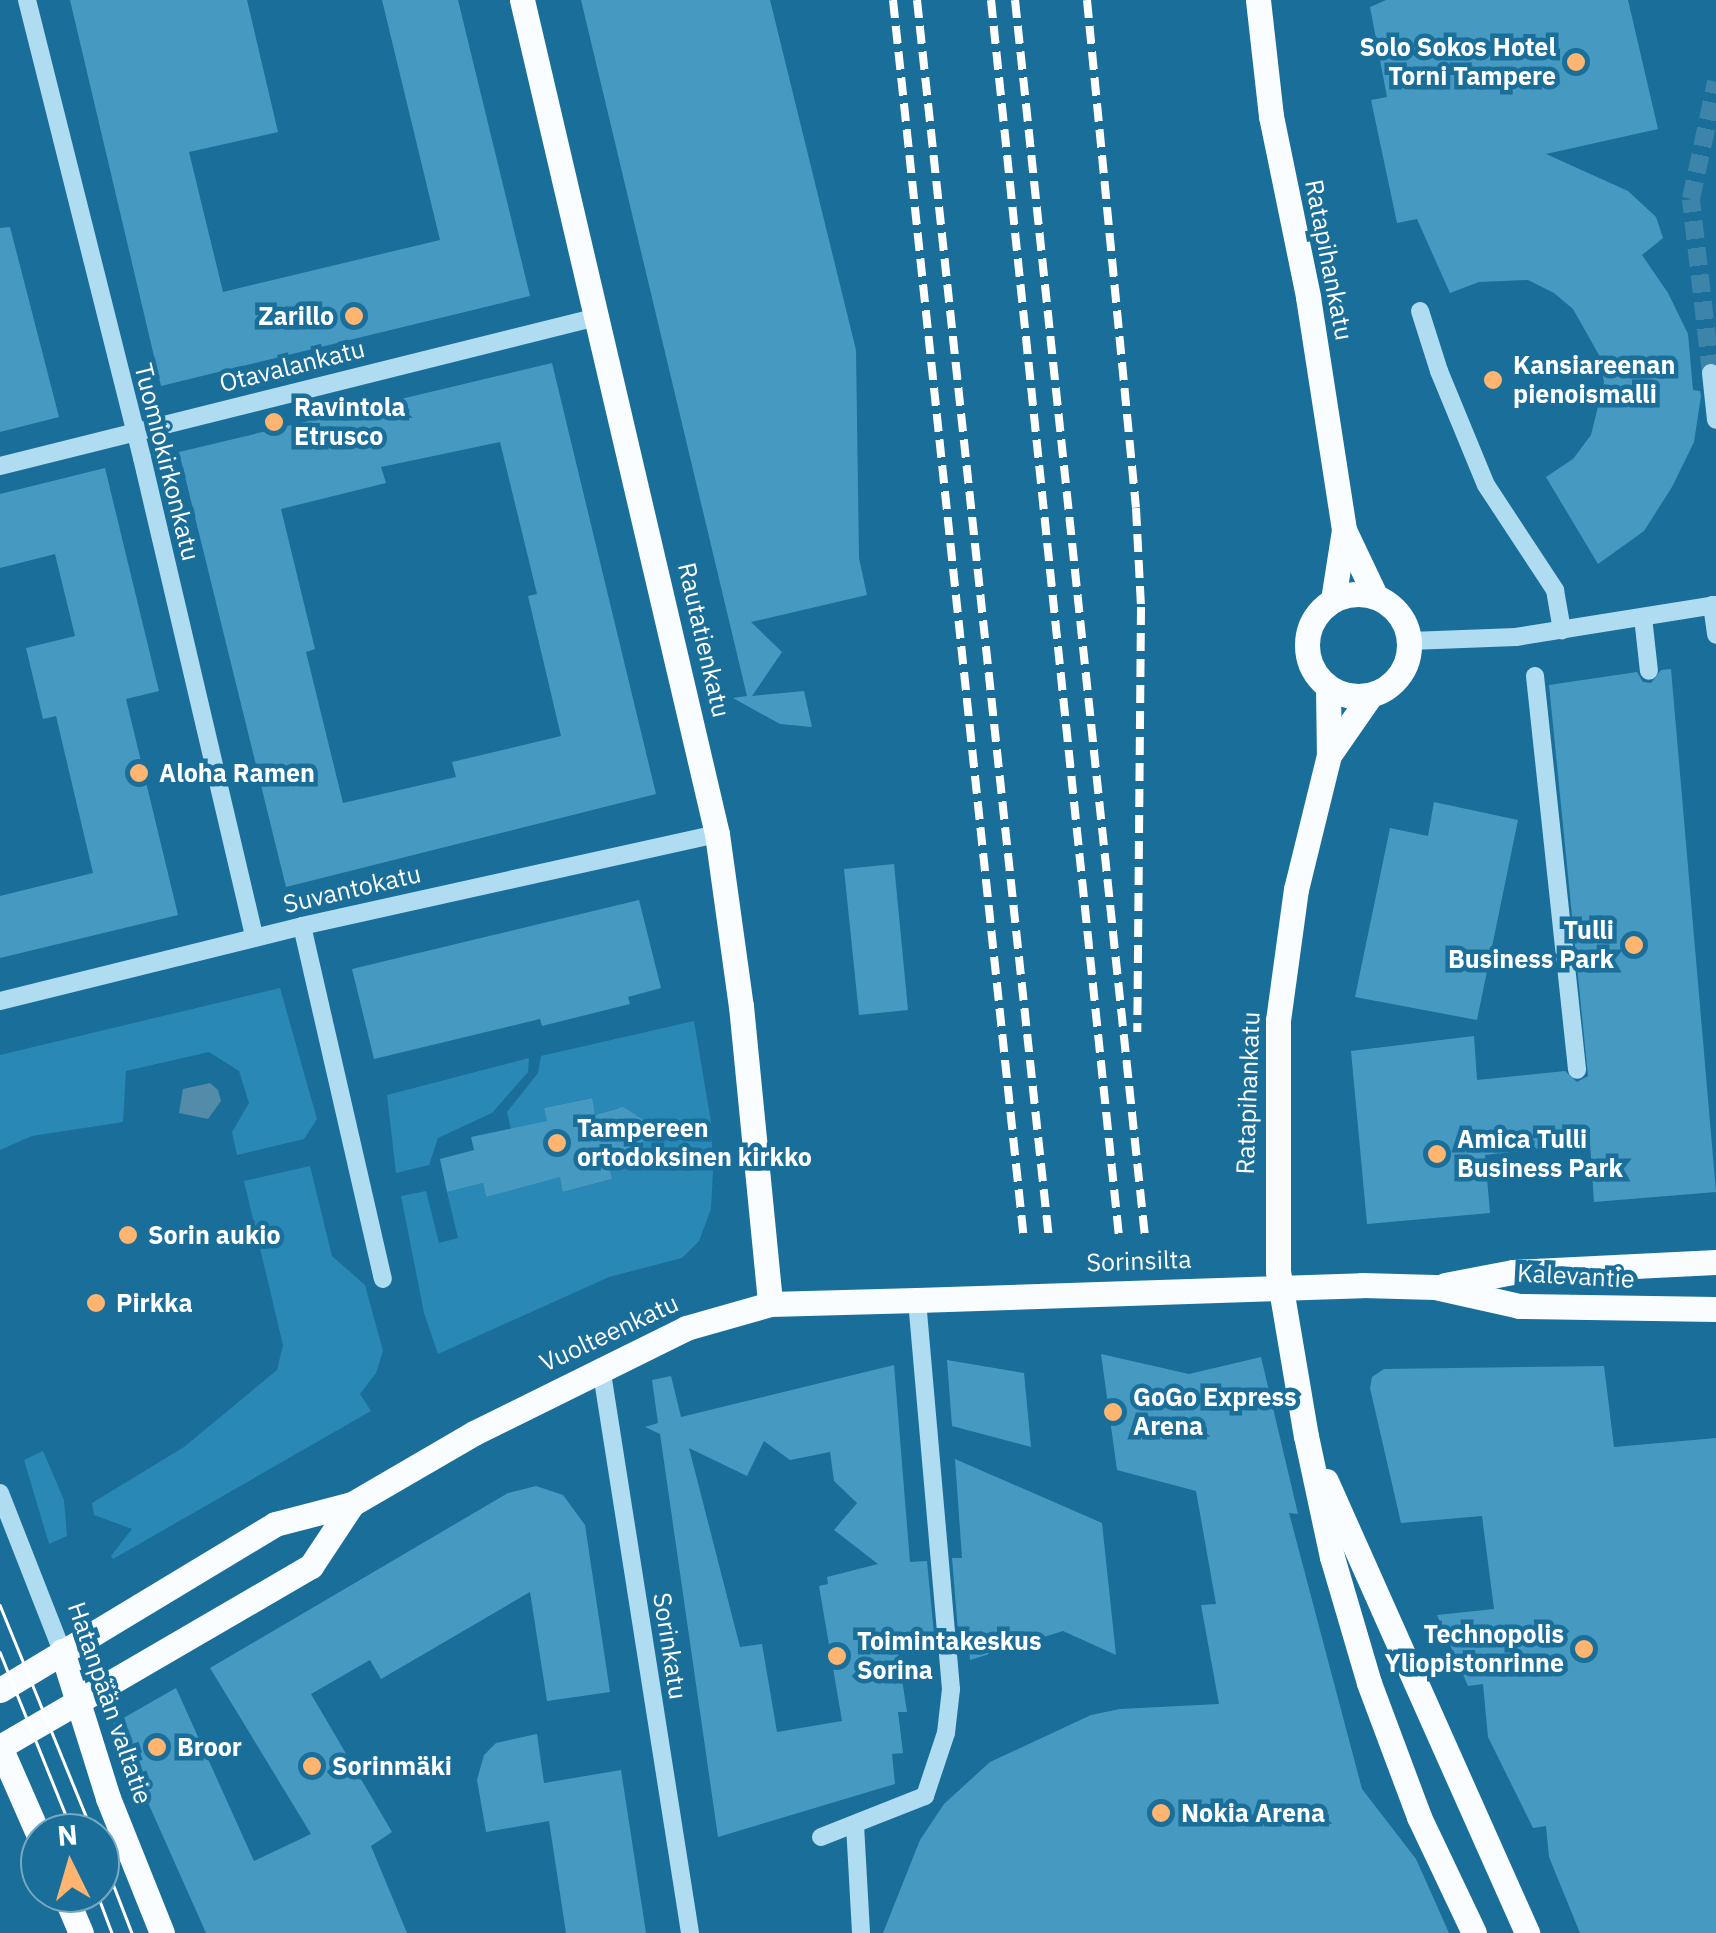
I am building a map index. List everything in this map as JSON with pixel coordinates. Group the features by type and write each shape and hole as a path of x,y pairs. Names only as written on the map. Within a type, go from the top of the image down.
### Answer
{"main road":[{"name":"Rautatienkatu","path":"522,0 717,834 741,1006 770,1304"},
{"name":"Ratapihankatu","path":"1258,0 1271,116 1308,297 1344,530 1376,597"},
{"name":"Ratapihankatu","path":"1334,600 1344,530"},
{"path":"1347,595 1376,597 1396,610 1410,641 1404,670 1384,691 1370,696 1341,694 1328,687 1311,667 1306,642 1315,618 1334,600 1347,595"},
{"name":"Ratapihankatu","path":"1328,687 1329,754 1291,916 1275,1072 1278,1271 1306,1436 1332,1557 1368,1683 1419,1816 1474,1933"},
{"name":"Ratapihankatu","path":"1329,754 1370,696"},
{"name":"Kalevantie","path":"1435,1287 1513,1272 1716,1262"},
{"name":"Kalevantie","path":"1362,1285 1435,1287 1518,1306 1716,1309"},
{"name":"Sorinsilta","path":"918,1300 1362,1285"},
{"name":"Vuolteenkatu","path":"0,1690 275,1524 352,1504 601,1367 686,1328 770,1304 918,1300"},
{"name":"Ratapihankatu","path":"1306,1436 1527,1933"},
{"name":"Vuolteenkatu","path":"0,1747 80,1704 311,1566 352,1504"},
{"name":"Hatanpään valtatie","path":"62,1651 108,1798 162,1933"},
{"path":"0,1747 29,1813"}],"street":[{"name":"Tuomiokirkonkatu","path":"27,0 254,937"},
{"path":"1420,311 1439,371 1486,485 1554,590 1562,630"},
{"name":"Otavalankatu","path":"0,466 596,316"},
{"path":"1712,374 1716,420"},
{"path":"1410,641 1506,638 1714,605 1716,635"},
{"path":"1643,617 1649,671"},
{"path":"1535,676 1577,1070"},
{"name":"Suvantokatu","path":"0,1001 254,937 717,834"},
{"path":"302,926 383,1279"},
{"path":"821,1836 925,1796 946,1733 951,1689 918,1300"},
{"name":"Sorinkatu","path":"601,1367 690,1933"},
{"name":"Hatanpään valtatie","path":"0,1492 62,1651"},
{"path":"855,1825 860,1933"}],"shaded area":[{"path":"280,988 317,1119 304,1139 237,1155 232,1132 249,1103 239,1071 209,1052 126,1071 123,1122 32,1136 0,1150 0,1055"},
{"path":"694,1021 711,1122 713,1172 711,1209 699,1241 682,1258 609,1277 438,1354 424,1313 401,1196 426,1191 439,1243 458,1238 447,1192 483,1183 486,1197 559,1174 564,1192 612,1179 608,1162 636,1150 645,1137 642,1119 618,1108 595,1115 591,1098 544,1108 549,1125 512,1134 507,1112 538,1073 541,1056"},
{"path":"529,1058 528,1072 492,1113 438,1138 429,1165 396,1173 387,1095"},
{"path":"210,1083 218,1090 221,1101 208,1119 179,1113 183,1089"},
{"path":"310,1166 332,1256 365,1285 383,1351 376,1373 360,1394 371,1411 113,1559 111,1556 132,1529 94,1515 92,1503 184,1447 277,1370 283,1345 244,1181"},
{"path":"43,1451 64,1500 67,1536 49,1544 24,1460"}],"building":[{"path":"70,0 247,0 278,132 189,152 223,292 440,240 382,0 458,0 530,296 161,386"},
{"path":"581,0 770,0 856,350 859,558 867,595 751,622 782,652 752,696 804,691 812,727 780,724 733,698 747,696"},
{"path":"1386,0 1628,0 1658,129 1546,154 1628,191 1656,217 1663,238 1642,255 1668,293 1688,334 1693,390 1700,391 1701,396 1694,442 1672,487 1644,531 1598,564 1546,477 1573,459 1591,435 1604,382 1599,355 1573,309 1554,293 1528,280 1479,282 1450,293 1417,219 1397,223 1371,100 1387,97 1370,7"},
{"path":"10,227 59,417 0,432 0,228"},
{"path":"552,363 656,794 286,887 179,452","holes":["500,442 537,594 528,596 561,736 452,762 456,777 343,803 306,652 315,649 281,509 386,483 381,467"]},
{"path":"105,468 159,691 126,699 178,915 0,958 0,896 93,873 56,716 43,719 26,648 75,636 55,554 0,568 0,494"},
{"name":"Tulli Business Park","path":"1671,669 1716,1192 1594,1202 1590,1143 1485,1155 1490,1213 1367,1224 1351,1051 1474,1036 1477,1080 1565,1071 1577,1082 1588,1076 1549,685 1637,672 1643,682 1651,683 1661,670"},
{"path":"1434,802 1518,820 1477,1020 1355,997 1390,828 1428,836"},
{"path":"894,864 908,1010 859,1015 844,869"},
{"path":"639,900 661,988 628,997 630,1004 542,1026 540,1019 374,1059 352,969"},
{"name":"Tampereen ortodoksinen kirkko","path":"592,1098 595,1115 623,1107 642,1119 645,1137 633,1156 608,1162 612,1179 563,1192 560,1177 486,1197 483,1183 447,1192 440,1159 474,1150 471,1137 547,1121 544,1108"},
{"name":"Nokia Arena","path":"1101,1354 1189,1374 1261,1357 1298,1514 1289,1513 1362,1789 1416,1859 1449,1933 883,1933 920,1840 944,1804 990,1762 1091,1715 1120,1709 1219,1704 1201,1605 1216,1604 1196,1491 1117,1470"},
{"path":"947,1360 1024,1373 1031,1447 952,1426"},
{"path":"894,1365 910,1562 927,1561 934,1634 896,1640 907,1712 898,1712 903,1753 892,1754 895,1784 718,1837 660,1434 645,1427 658,1423 652,1380 671,1376 681,1417","holes":["764,1441 790,1460 830,1452 834,1481 857,1503 834,1530 878,1564 827,1577 828,1584 819,1586 842,1721 777,1732 762,1644 740,1647 689,1448 747,1476"]},
{"name":"Technopolis Yliopistonrinne","path":"1604,1366 1614,1447 1716,1438 1716,1933 1580,1933 1549,1857 1546,1826 1533,1828 1488,1737 1483,1684 1468,1686 1437,1615 1494,1609 1482,1516 1401,1523 1370,1388 1372,1377 1384,1369"},
{"path":"955,1459 1102,1523 1116,1655 1063,1631 970,1660 968,1629 958,1631 952,1558 962,1558"},
{"path":"536,1486 563,1495 585,1525 610,1692 547,1701 530,1592 381,1679 370,1660 311,1694 392,1832 371,1846 407,1933 206,1933 113,1724 176,1688 254,1861 311,1834 210,1668 508,1493"},
{"path":"537,1734 544,1783 621,1770 646,1933 566,1933 549,1821 486,1832 477,1780 484,1755 496,1743"}],"tunnel":[{"path":"1711,373 1691,199 1716,82"}],"tram line":[{"path":"0,1605 85,1813"},
{"path":"0,1652 65,1813"},
{"path":"120,1902 132,1933"},
{"path":"104,1913 112,1933"}],"railway":[{"path":"893,0 1024,1240"},
{"path":"917,0 1049,1239"},
{"path":"991,0 1119,1237"},
{"path":"1015,0 1145,1236"},
{"path":"1087,0 1136,508 1141,607 1137,1032"}],"place":[{"name":"Solo Sokos Hotel Torni Tampere","path":"1576,62"},
{"name":"Zarillo","path":"354,316"},
{"name":"Kansiareenan pienoismalli","path":"1493,380"},
{"name":"Ravintola Etrusco","path":"274,422"},
{"name":"Aloha Ramen","path":"139,773"},
{"name":"Tulli Business Park","path":"1634,945"},
{"name":"Tampereen ortodoksinen kirkko","path":"557,1143"},
{"name":"Amica Tulli Business Park","path":"1437,1154"},
{"name":"Sorin aukio","path":"128,1235"},
{"name":"Pirkka","path":"96,1303"},
{"name":"GoGo Express Arena","path":"1113,1412"},
{"name":"Technopolis Yliopistonrinne","path":"1584,1649"},
{"name":"Toimintakeskus Sorina","path":"837,1656"},
{"name":"Broor","path":"157,1747"},
{"name":"Sorinmäki","path":"312,1766"},
{"name":"Nokia Arena","path":"1161,1813"}]}
